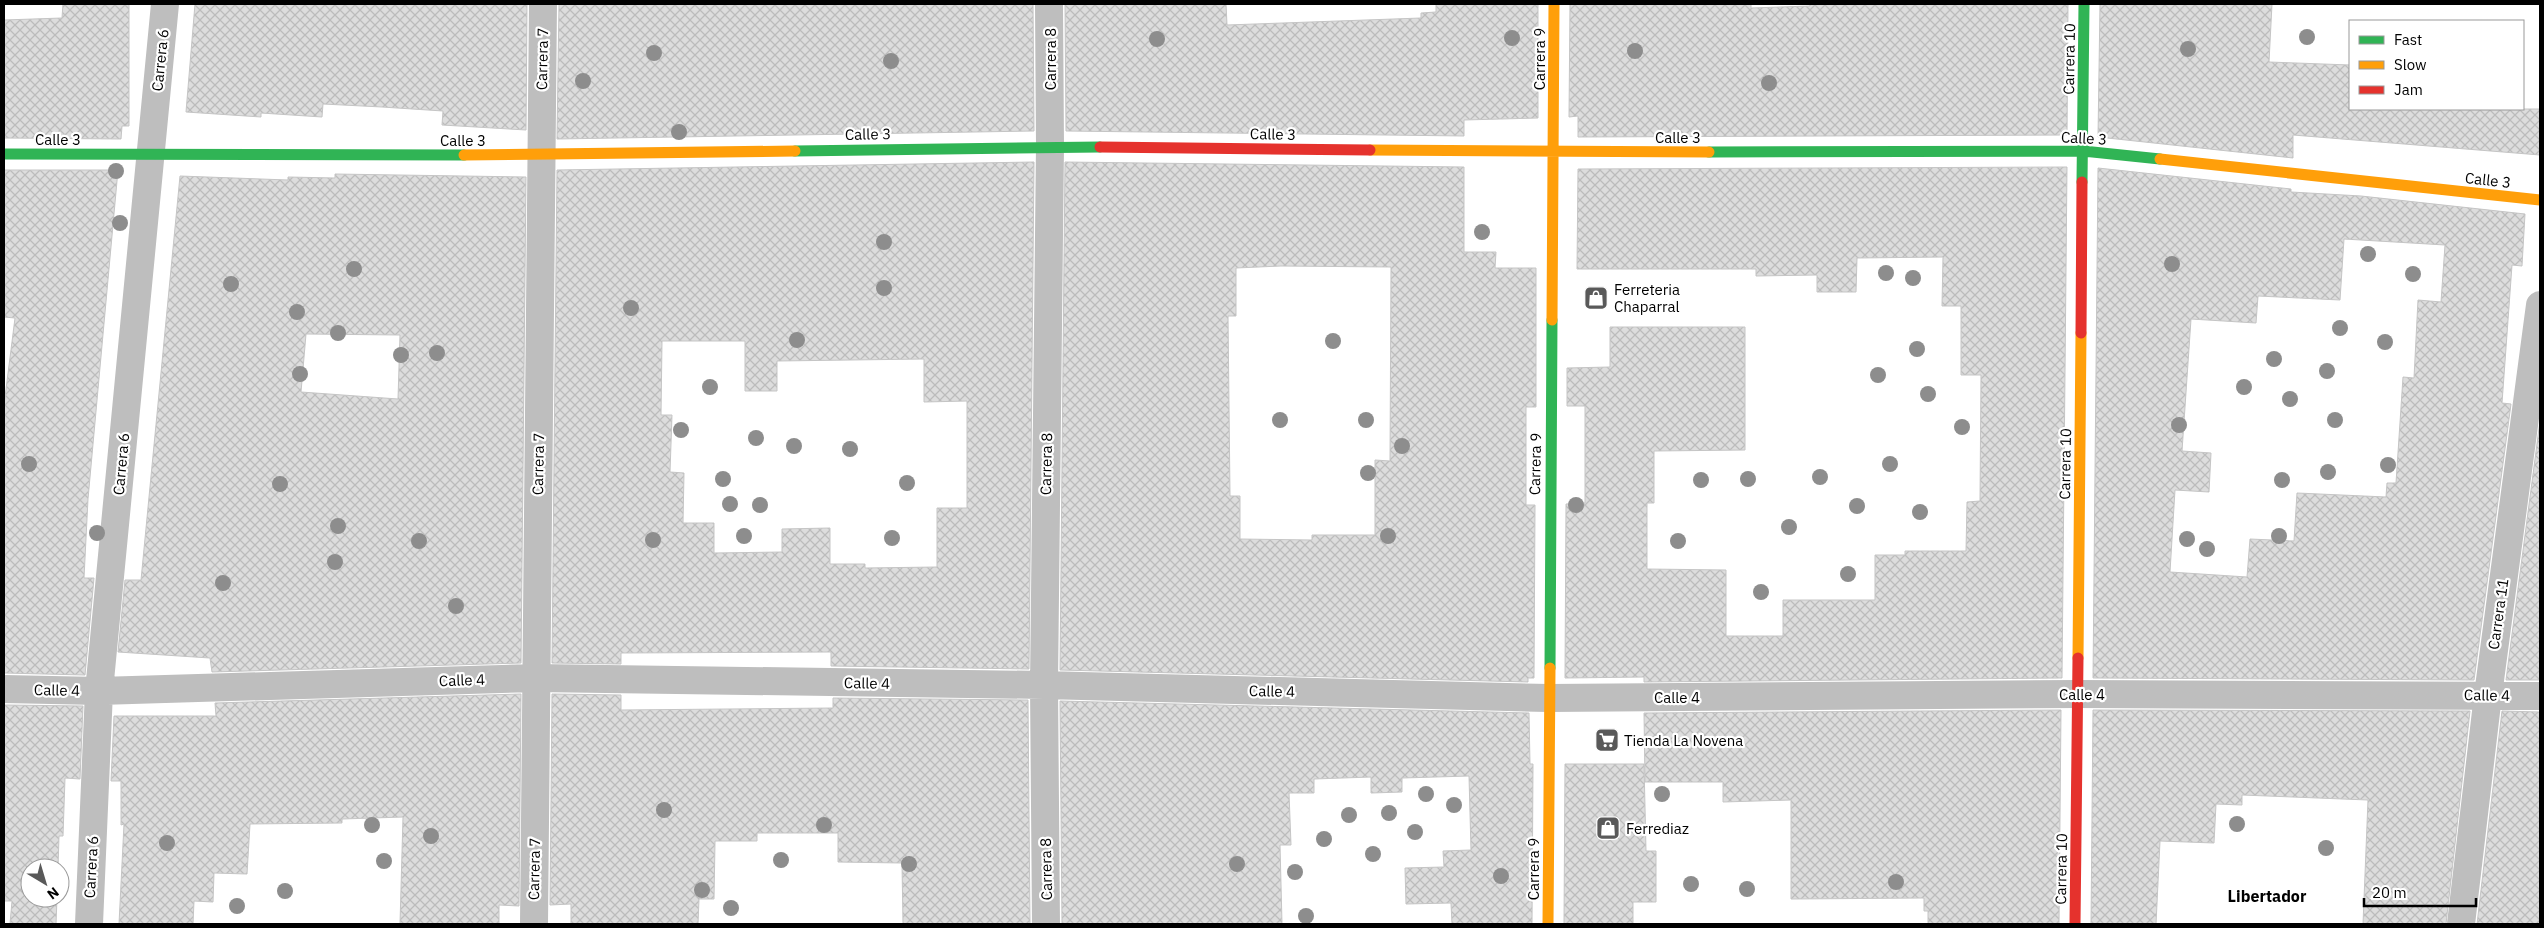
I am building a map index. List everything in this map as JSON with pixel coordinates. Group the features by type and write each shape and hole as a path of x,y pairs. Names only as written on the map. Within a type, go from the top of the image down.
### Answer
{"street":[{"name":"Carrera 6","path":"88,924 99,691 165,4"},
{"name":"Carrera 7","path":"534,924 543,4"},
{"name":"Carrera 8","path":"1046,924 1044,686 1050,146 1049,4"},
{"name":"Carrera 9","path":"1548,924 1554,4"},
{"name":"Carrera 10","path":"2075,924 2084,4"},
{"name":"Calle 3","path":"4,154 541,155 1050,146 1554,152 2083,151 2540,200"},
{"name":"Carrera 11","path":"2461,924 2488,695 2540,305"},
{"name":"Calle 4","path":"4,689 99,691 536,678 1044,686 1548,698 2078,694 2540,696"}],"building":[{"path":"63,4 129,4 129,126 122,126 121,139 4,138 4,20 62,18"},
{"path":"195,4 527,4 526,130 442,125 443,111 382,107 323,104 322,117 261,113 261,117 186,112"},
{"path":"559,4 1033,4 1034,131 557,139"},
{"path":"1065,4 1226,4 1227,25 1421,18 1421,13 1436,12 1436,4 1538,4 1538,118 1464,120 1464,136 1066,131"},
{"path":"1570,4 1751,4 1751,8 1810,6 1810,4 2068,4 2067,135 1578,137 1578,116 1569,117"},
{"path":"2100,4 2272,4 2269,62 2349,65 2349,110 2540,109 2540,155 2293,135 2293,158 2098,137"},
{"path":"1034,162 1029,669 831,666 831,652 621,653 621,664 552,663 557,170","holes":["662,341 745,341 745,391 777,391 777,361 924,359 924,402 967,401 967,508 937,508 937,567 865,568 865,564 830,564 830,528 782,529 782,552 714,553 714,523 683,523 684,473 670,472 672,415 661,415"]},
{"path":"1065,162 1464,167 1464,252 1496,252 1495,268 1536,268 1536,407 1526,407 1526,505 1535,505 1534,678 1528,678 1528,682 1060,670","holes":["1281,266 1391,267 1390,461 1375,460 1375,535 1312,535 1312,540 1240,539 1240,496 1230,496 1228,316 1236,316 1236,268"]},
{"path":"2067,167 2062,678 1644,682 1644,677 1565,678 1566,504 1585,503 1585,406 1567,406 1567,368 1610,367 1610,327 1745,327 1745,450 1654,451 1654,503 1647,503 1647,569 1726,570 1726,636 1783,636 1783,600 1875,600 1875,555 1905,555 1905,551 1966,551 1967,502 1980,501 1981,375 1961,375 1961,306 1942,306 1943,257 1857,258 1856,292 1817,292 1817,275 1756,276 1756,269 1577,269 1578,169"},
{"path":"2098,168 2291,189 2291,192 2361,196 2525,214 2522,266 2512,265 2502,403 2511,404 2474,680 2093,678","holes":["2344,239 2445,245 2441,302 2418,300 2414,378 2403,377 2396,483 2387,483 2386,497 2297,493 2294,541 2250,539 2247,577 2170,572 2175,490 2209,492 2211,453 2182,451 2191,319 2256,323 2258,296 2340,300"]},
{"path":"4,170 118,170 88,499 84,578 94,578 85,675 4,673 4,405 15,318 4,317"},
{"path":"335,174 526,177 521,663 212,672 210,658 118,652 125,580 141,580 180,176 288,180 288,177 335,178","holes":["306,334 400,335 398,399 301,392"]},
{"path":"2540,421 2540,680 2506,680"},
{"path":"521,694 519,906 499,905 499,924 400,924 403,817 342,819 342,823 250,824 247,874 214,873 213,902 194,901 193,924 119,924 124,824 121,825 121,781 111,781 114,716 216,716 215,703"},
{"path":"552,694 621,695 621,710 833,708 833,698 1028,700 1030,924 903,924 902,863 838,862 838,833 757,833 757,841 715,841 714,899 699,899 698,924 571,924 571,904 550,905"},
{"path":"1060,701 1529,713 1530,764 1533,764 1532,924 1452,924 1451,903 1406,904 1405,868 1444,867 1443,851 1471,850 1469,776 1402,778 1402,792 1371,793 1371,777 1314,779 1314,793 1289,793 1291,845 1280,845 1282,924 1062,924"},
{"path":"4,705 83,706 80,779 65,778 63,836 59,836 58,858 20,858 20,908 57,908 56,924 10,924 12,901 4,901"},
{"path":"2061,710 2059,924 1928,924 1928,911 1924,911 1924,898 1791,899 1791,800 1723,802 1723,782 1645,782 1644,713"},
{"path":"2093,710 2470,711 2446,924 2363,924 2368,800 2242,795 2242,805 2216,804 2214,843 2160,841 2156,924 2091,924"},
{"path":"2502,711 2540,712 2540,924 2477,924"},
{"path":"1565,764 1644,764 1646,851 1656,851 1656,902 1633,902 1633,924 1564,924"}],"traffic: fast":[{"path":"2082,182 2084,4"},
{"path":"795,151 1100,147"},
{"path":"1709,152 2083,151 2160,159"},
{"path":"4,154 464,155"},
{"path":"1550,668 1552,320"}],"traffic: slow":[{"path":"1552,320 1554,4"},
{"path":"1370,150 1709,152"},
{"path":"464,155 795,151"},
{"path":"2160,159 2540,200"},
{"path":"2078,658 2081,333"},
{"path":"1548,924 1550,668"}],"traffic: jam":[{"path":"1100,147 1370,150"},
{"path":"2081,333 2082,182"},
{"path":"2075,924 2078,658"}],"place":[{"name":"Ferreteria Chaparral","path":"1596,298"},
{"name":"Tienda La Novena","path":"1607,740"},
{"name":"Ferrediaz","path":"1608,828"}],"district":[{"name":"Libertador","path":"2267,896"}]}
